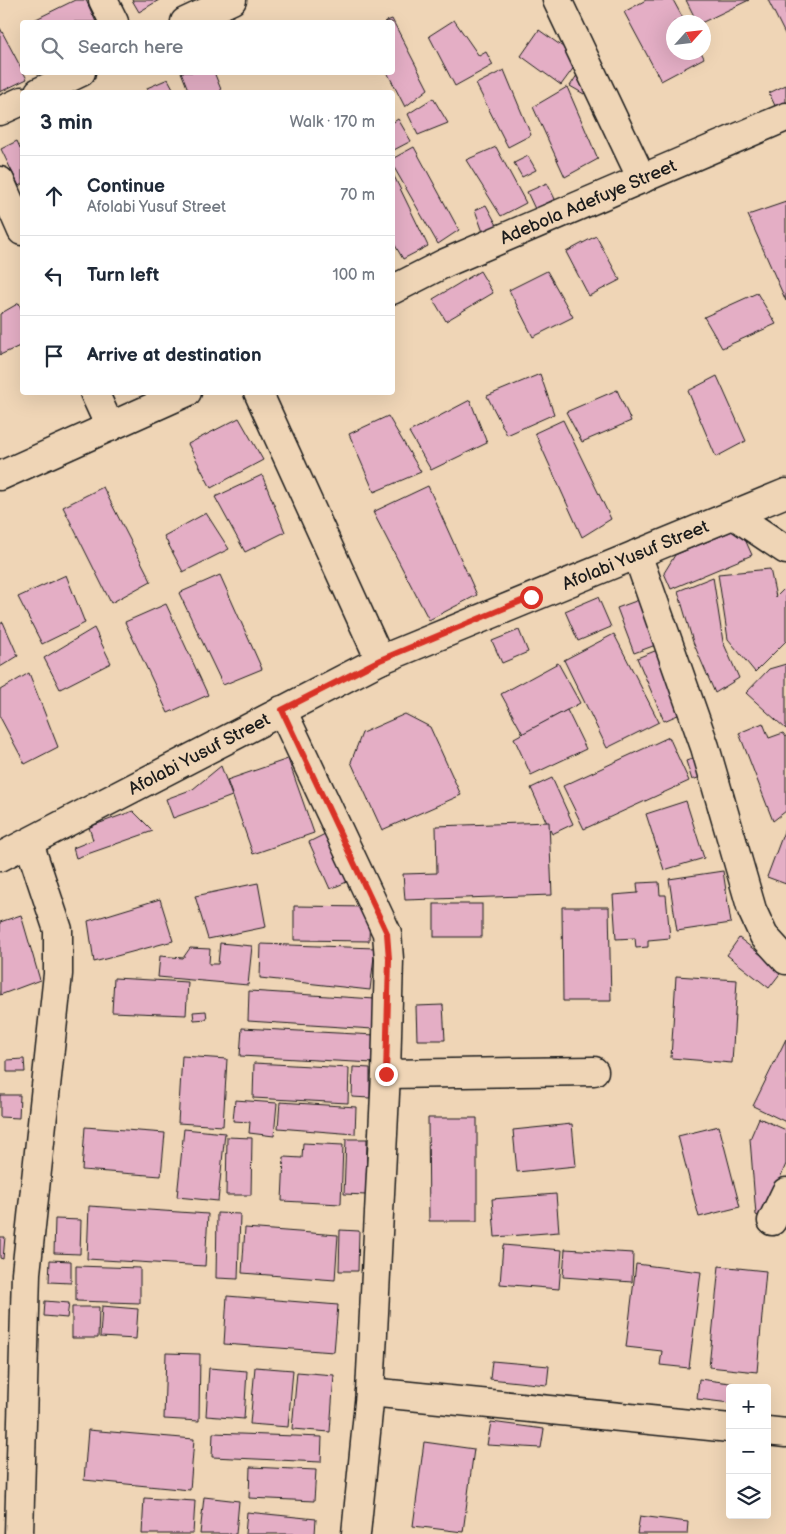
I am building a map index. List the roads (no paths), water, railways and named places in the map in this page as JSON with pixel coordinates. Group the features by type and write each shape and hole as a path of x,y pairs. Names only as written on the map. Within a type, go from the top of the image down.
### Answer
{"street":[{"path":"103,0 113,20"},
{"path":"189,20 232,0"},
{"path":"557,0 642,179"},
{"path":"43,90 75,75"},
{"path":"0,111 20,101"},
{"name":"Adebola Adefuye Street","path":"395,288 446,263 786,117"},
{"path":"0,181 20,226"},
{"path":"95,395 110,427"},
{"path":"0,476 180,395"},
{"path":"259,395 380,660"},
{"name":"Afolabi Yusuf Street","path":"0,857 380,660 786,493"},
{"path":"734,515 786,550"},
{"path":"637,554 704,747 752,910 764,936 786,960"},
{"path":"282,710 387,933 389,959 386,1074 370,1392 356,1534"},
{"path":"19,1534 26,1273 58,974 58,930 29,843"},
{"path":"386,1074 594,1071"},
{"path":"772,1221 786,1192"},
{"path":"370,1392 726,1428"},
{"path":"771,1431 786,1433"}]}
